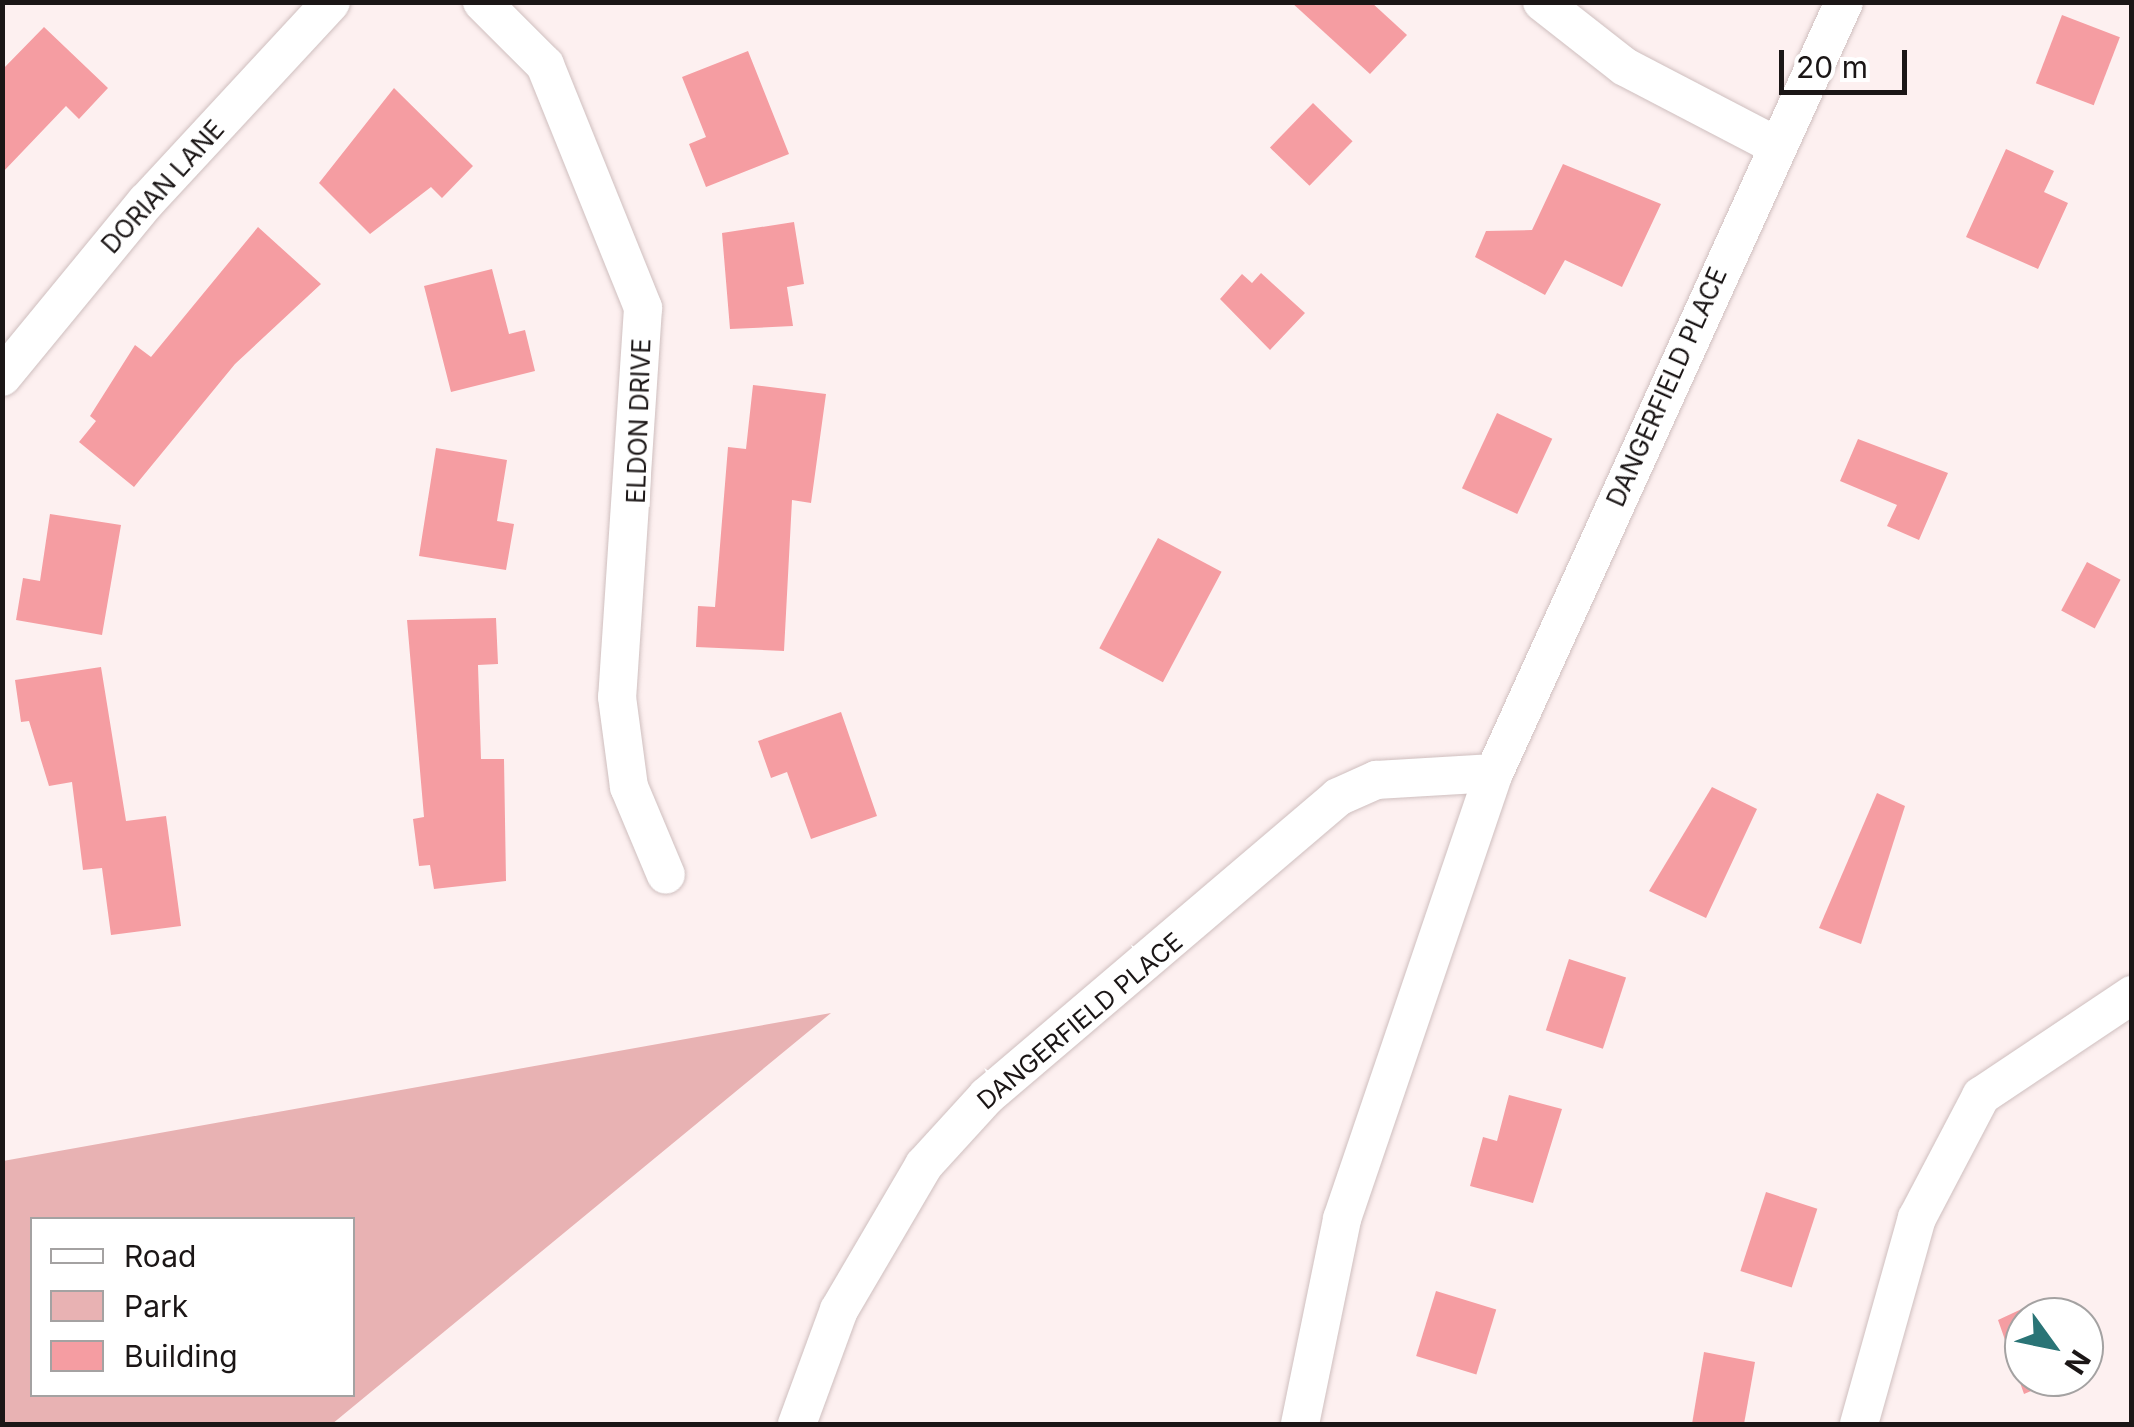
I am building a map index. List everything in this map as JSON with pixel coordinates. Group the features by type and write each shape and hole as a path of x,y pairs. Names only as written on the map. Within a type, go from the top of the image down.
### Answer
{"street":[{"name":"DORIAN LANE","path":"2,377 146,202 331,2"},
{"name":"ELDON DRIVE","path":"482,2 545,64 643,308 617,697 629,787 666,875"},
{"path":"1542,2 1626,67 1775,145"},
{"name":"DANGERFIELD PLACE","path":"1300,1424 1342,1219 1494,773 1775,145 1844,2"},
{"name":"DANGERFIELD PLACE","path":"797,1424 839,1310 924,1165 987,1096 1338,797 1376,780 1494,773"},
{"path":"1859,1424 1917,1218 1981,1096 2132,995"}],"green space":[{"path":"831,1013 332,1424 3,1424 3,1161"}],"building":[{"path":"1291,2 1371,2 1407,35 1370,74"},
{"path":"2062,15 2120,37 2094,105 2036,83"},
{"path":"44,27 108,88 79,119 66,106 2,173 2,70"},
{"path":"748,51 789,154 706,187 689,144 706,137 682,77"},
{"path":"394,88 473,166 442,198 431,187 370,234 319,183"},
{"path":"1313,103 1353,141 1309,186 1270,148"},
{"path":"2006,149 2054,171 2044,192 2068,203 2038,269 1966,237"},
{"path":"1563,164 1661,204 1622,287 1565,260 1545,295 1475,257 1486,231 1532,230"},
{"path":"794,222 804,284 787,287 793,326 730,329 722,233"},
{"path":"258,227 321,284 235,364 134,487 79,442 96,421 90,416 135,345 151,357"},
{"path":"492,269 509,334 525,330 535,371 451,392 424,286"},
{"path":"1261,273 1305,313 1270,350 1220,299 1242,274 1252,283"},
{"path":"753,385 826,394 811,503 792,500 784,651 696,647 698,606 715,607 728,447 746,449"},
{"path":"1497,413 1552,439 1517,514 1462,488"},
{"path":"1858,439 1948,473 1919,540 1887,526 1897,505 1840,481"},
{"path":"436,448 507,460 497,521 514,524 506,570 419,556"},
{"path":"50,514 121,525 102,635 16,620 23,578 40,581"},
{"path":"1158,538 1222,572 1163,682 1099,648"},
{"path":"2087,562 2121,580 2095,628 2061,611"},
{"path":"496,618 498,664 478,665 481,759 504,759 506,881 434,889 430,865 419,866 413,819 424,817 407,620"},
{"path":"101,667 126,821 166,816 181,926 111,935 102,868 83,870 72,782 49,786 29,721 21,722 15,680"},
{"path":"841,712 877,816 811,839 787,772 771,778 758,741"},
{"path":"1712,787 1757,809 1706,918 1649,891"},
{"path":"1877,793 1905,806 1861,944 1819,928"},
{"path":"1569,959 1626,978 1603,1049 1546,1030"},
{"path":"1509,1095 1562,1109 1533,1203 1470,1186 1483,1137 1497,1141"},
{"path":"1766,1192 1817,1209 1792,1288 1740,1271"},
{"path":"1436,1291 1496,1309 1476,1374 1416,1356"},
{"path":"1704,1352 1755,1362 1744,1424 1692,1424"}]}
